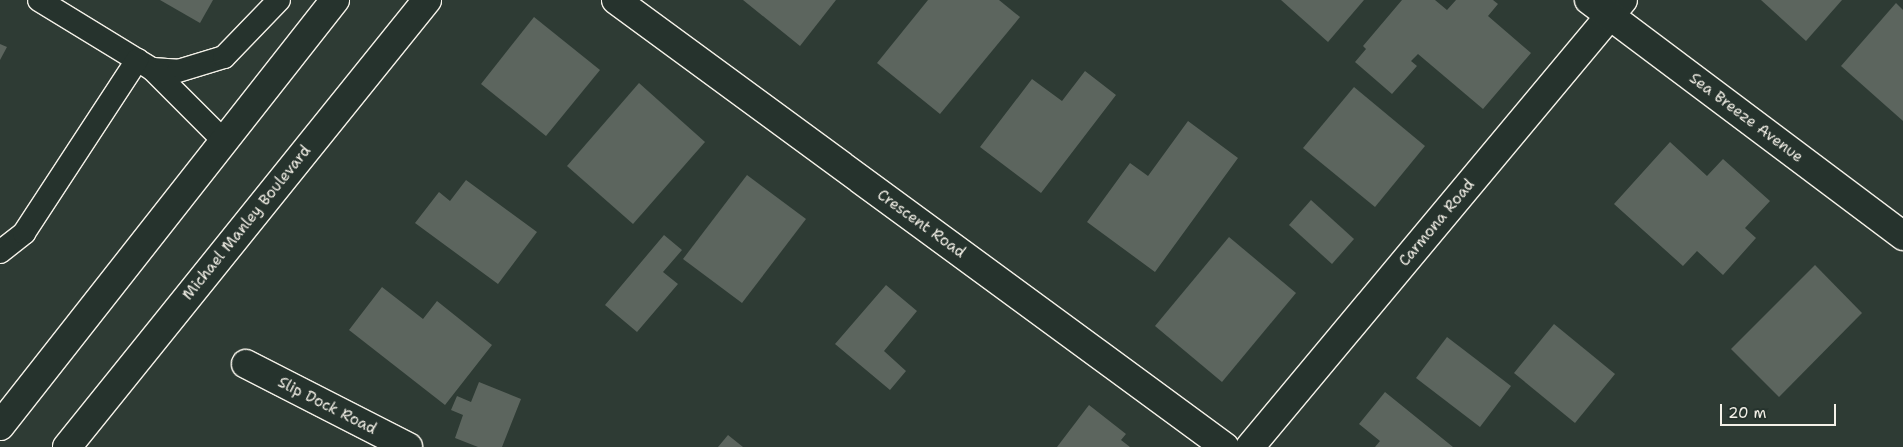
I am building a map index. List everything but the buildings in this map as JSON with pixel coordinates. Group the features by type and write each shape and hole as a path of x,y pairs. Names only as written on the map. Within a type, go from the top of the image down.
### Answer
{"main road":[{"path":"0,426 335,0"},
{"name":"Michael Manley Boulevard","path":"67,447 427,0"},
{"name":"Crescent Road","path":"616,0 1225,447"},
{"name":"Sea Breeze Avenue","path":"1607,5 1903,236"},
{"name":"Carmona Road","path":"1250,447 1607,5"},
{"name":"Slip Dock Road","path":"246,364 408,447"}],"lane":[{"path":"39,0 145,64 224,141"},
{"path":"145,64 178,71 224,57 279,0"},
{"path":"0,252 24,233 145,64"}]}
